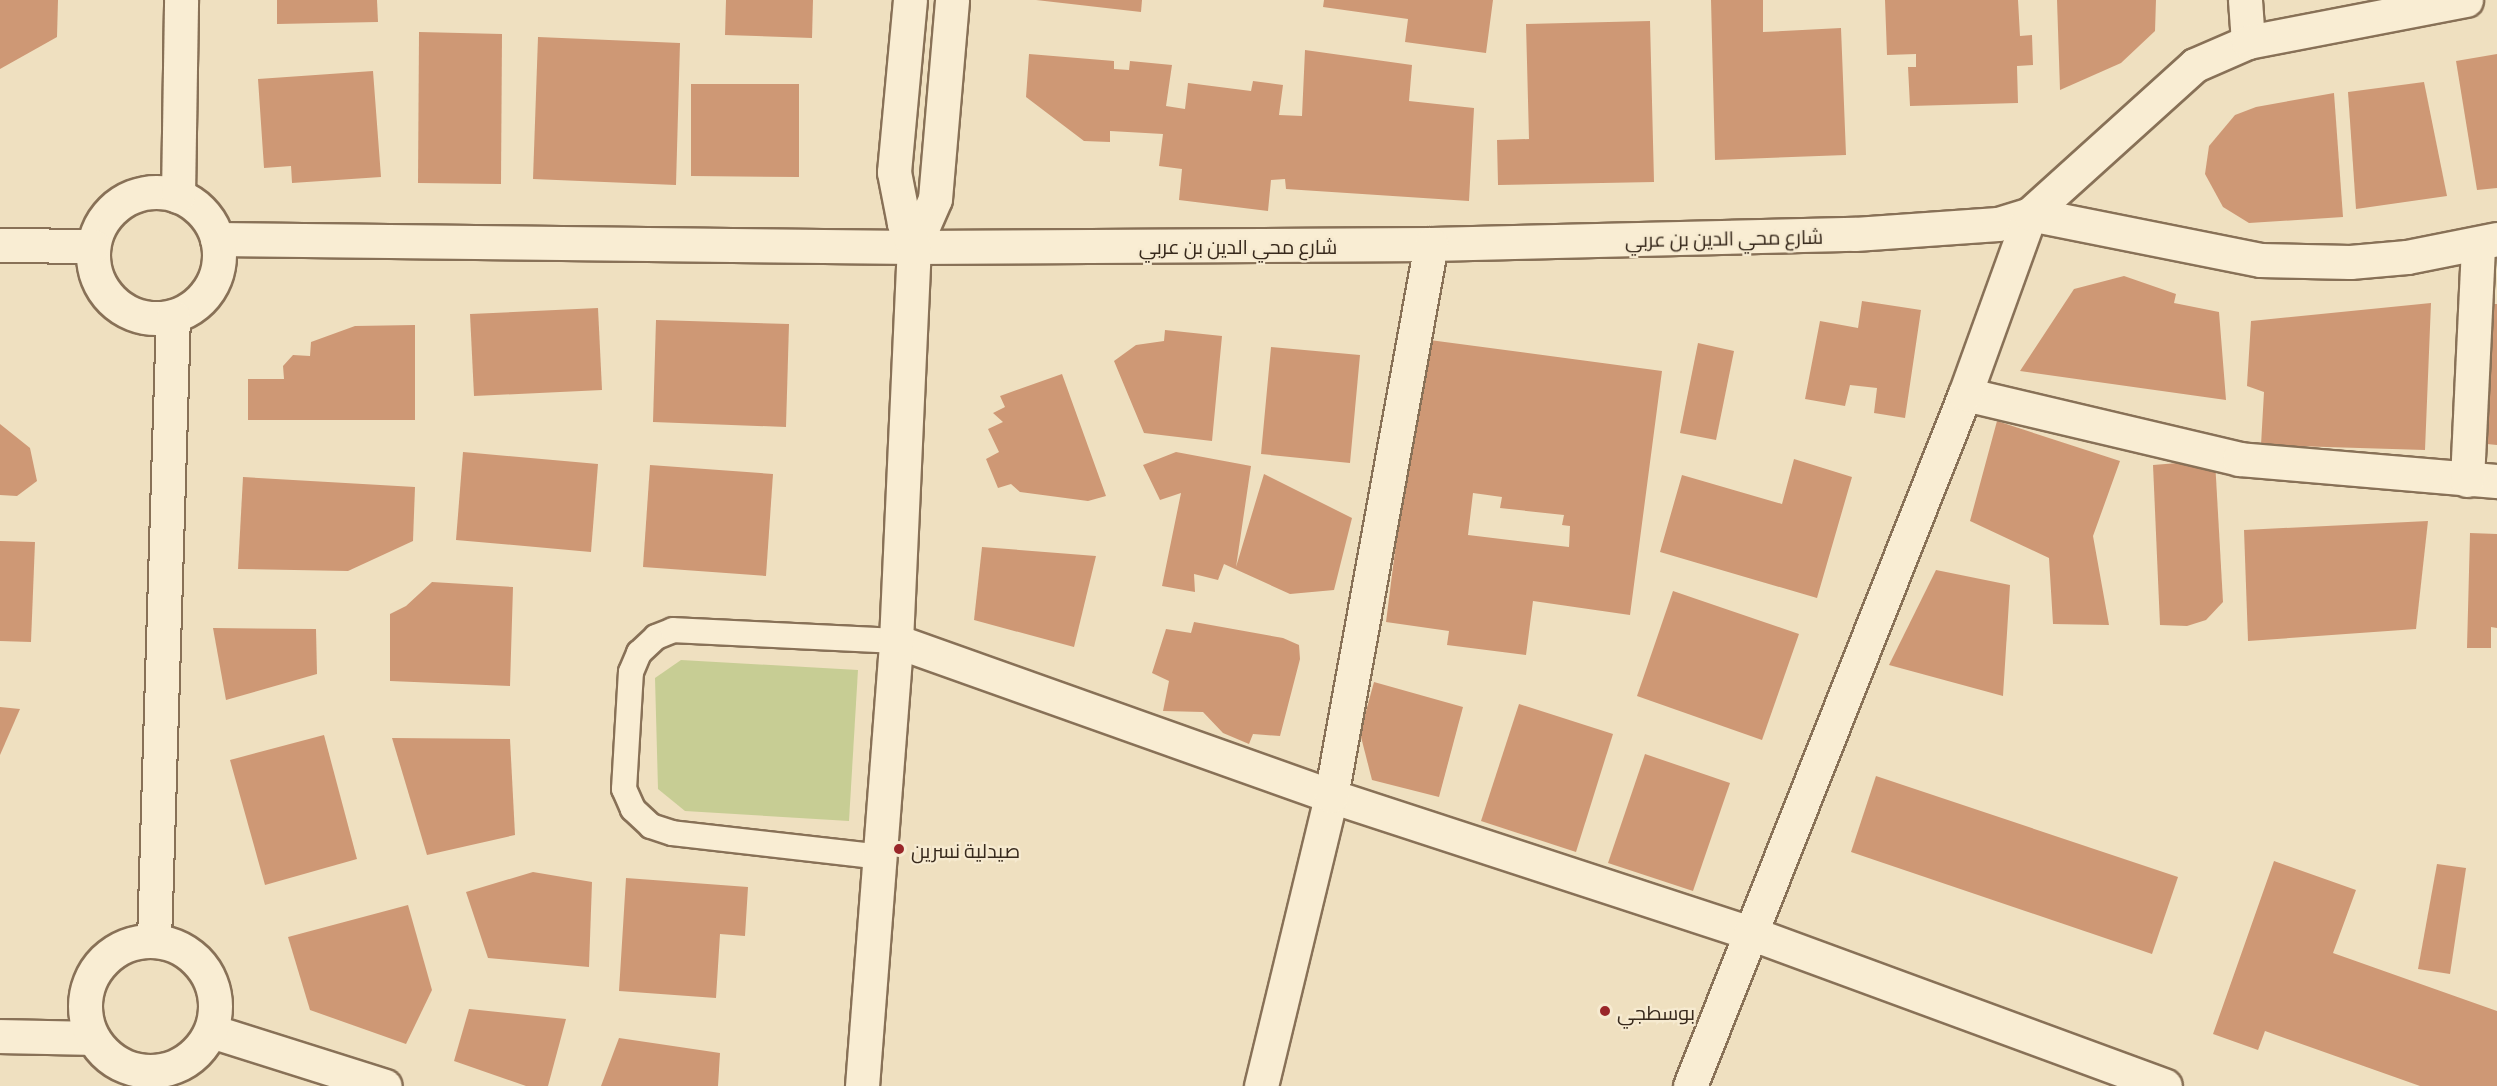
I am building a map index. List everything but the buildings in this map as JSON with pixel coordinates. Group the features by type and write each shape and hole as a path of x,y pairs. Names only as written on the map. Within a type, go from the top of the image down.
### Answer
{"street":[{"path":"178,196 181,0"},
{"path":"910,0 894,172 904,223 914,247"},
{"path":"862,1086 882,857 896,641 914,247 935,199 952,0"},
{"path":"2245,0 2248,42"},
{"name":"شارع محي الدين بن عربي","path":"217,239 914,247 1431,244 1855,234 1998,224 2031,214 2195,65 2248,42 2466,0"},
{"path":"141,193 178,196 208,220 217,239 216,278 198,301 173,316 152,318 132,314 114,303 101,287 94,267 93,246 99,228 123,201 141,193"},
{"path":"1690,1086 1965,394 2031,214 2260,260 2350,262 2407,257 2487,242 2482,481 2239,459 1965,394"},
{"path":"1260,1086 1331,796 1431,244"},
{"path":"0,245 93,246"},
{"path":"154,940 173,316"},
{"path":"896,641 1331,796 1750,933 2118,1079 2164,1086"},
{"path":"154,940 178,946 199,961 212,982 216,1006 211,1031 200,1049 165,1078 123,1066 105,1054 92,1038 85,1015 85,992 94,970 120,948 154,940"},
{"path":"211,1031 386,1086"},
{"path":"0,1036 92,1038"}],"lane":[{"path":"882,857 672,833 651,826 633,809 624,789 631,672 639,653 656,637 673,630 896,641"}],"green space":[{"path":"681,660 858,670 849,821 685,811 658,789 655,678"}],"place":[{"name":"صيدلية نسرين","path":"899,849"},
{"name":"بوسطجي","path":"1605,1011"}]}
